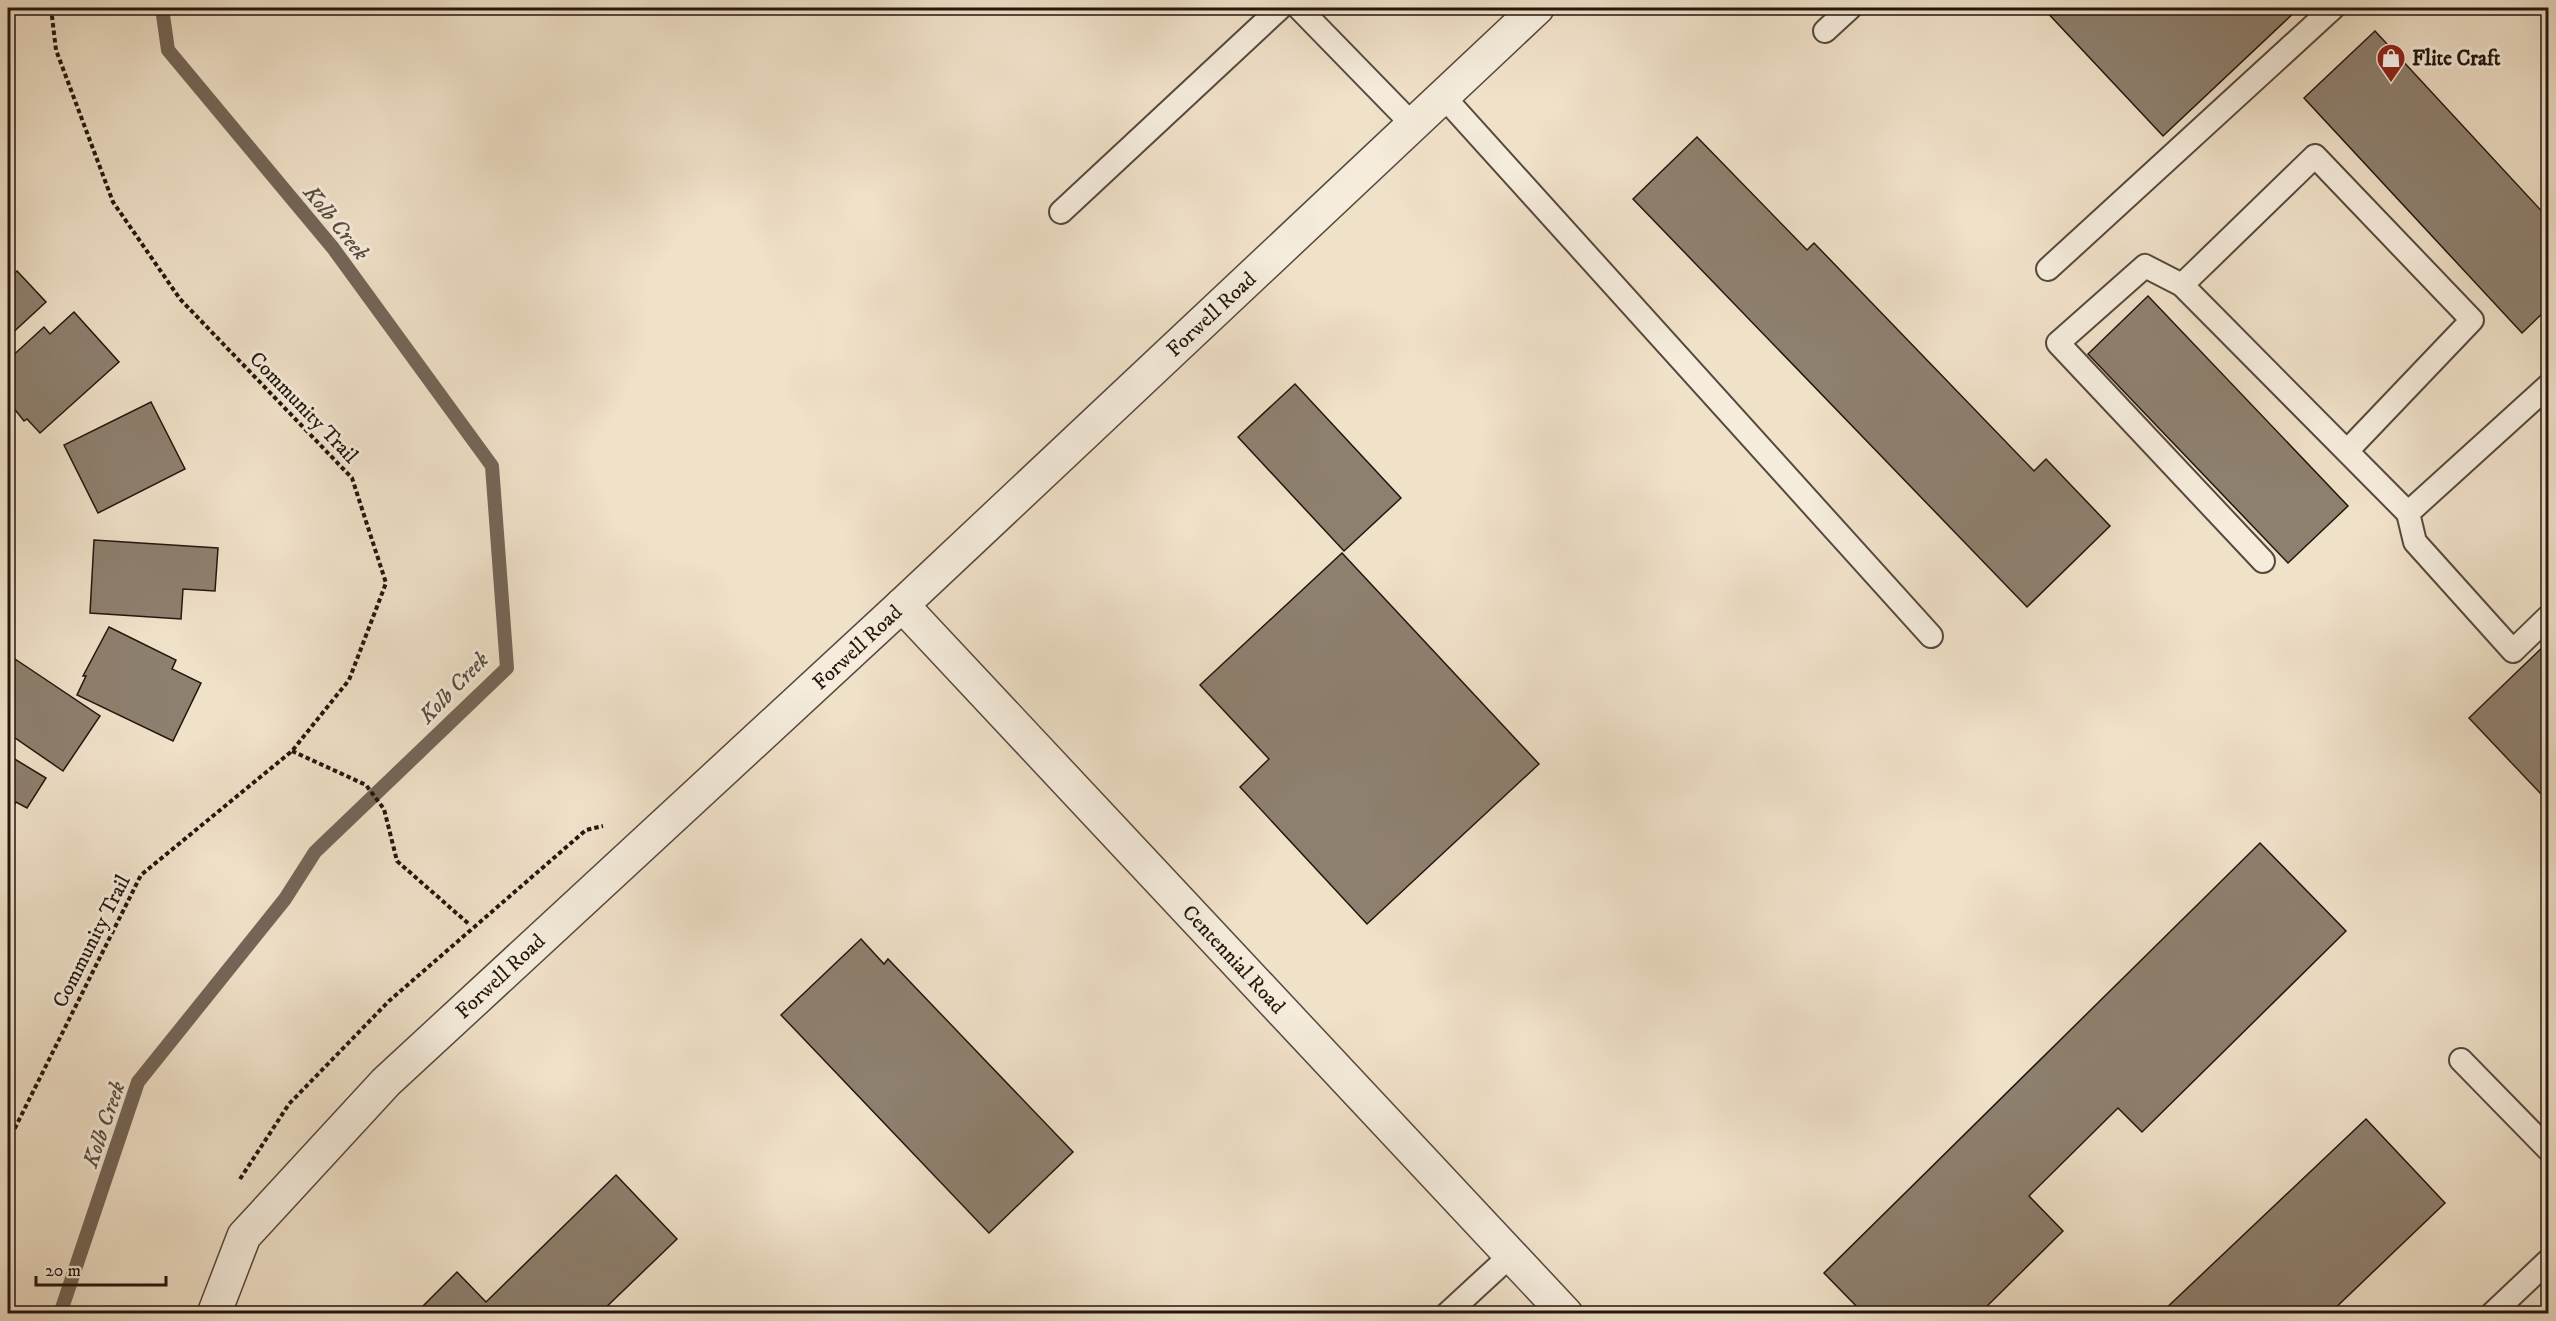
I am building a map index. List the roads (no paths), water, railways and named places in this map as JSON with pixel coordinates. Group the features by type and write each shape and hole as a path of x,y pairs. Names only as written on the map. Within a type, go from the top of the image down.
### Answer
{"street":[{"name":"Forwell Road","path":"214,1314 244,1236 386,1082 902,605 1537,8"},
{"name":"Centennial Road","path":"902,605 1566,1314"}],"lane":[{"path":"1061,213 1280,8"},
{"path":"1299,8 1413,125"},
{"path":"1825,31 1850,8"},
{"path":"2048,268 2333,8"},
{"path":"1443,96 1931,636"},
{"path":"2182,285 2315,156 2472,320 2346,451"},
{"path":"2262,561 2058,344 2145,266 2182,285 2408,513 2415,542 2513,651 2548,617"},
{"path":"2408,513 2548,386"},
{"path":"2461,1060 2548,1149"},
{"path":"1447,1314 1511,1255"},
{"path":"2492,1314 2548,1261"}],"waterway":[{"name":"Kolb Creek","path":"60,1314 138,1082 285,899 315,852 507,668 492,466 333,248 168,50 162,8"}],"place":[{"name":"Flite Craft","path":"2391,84"}]}
